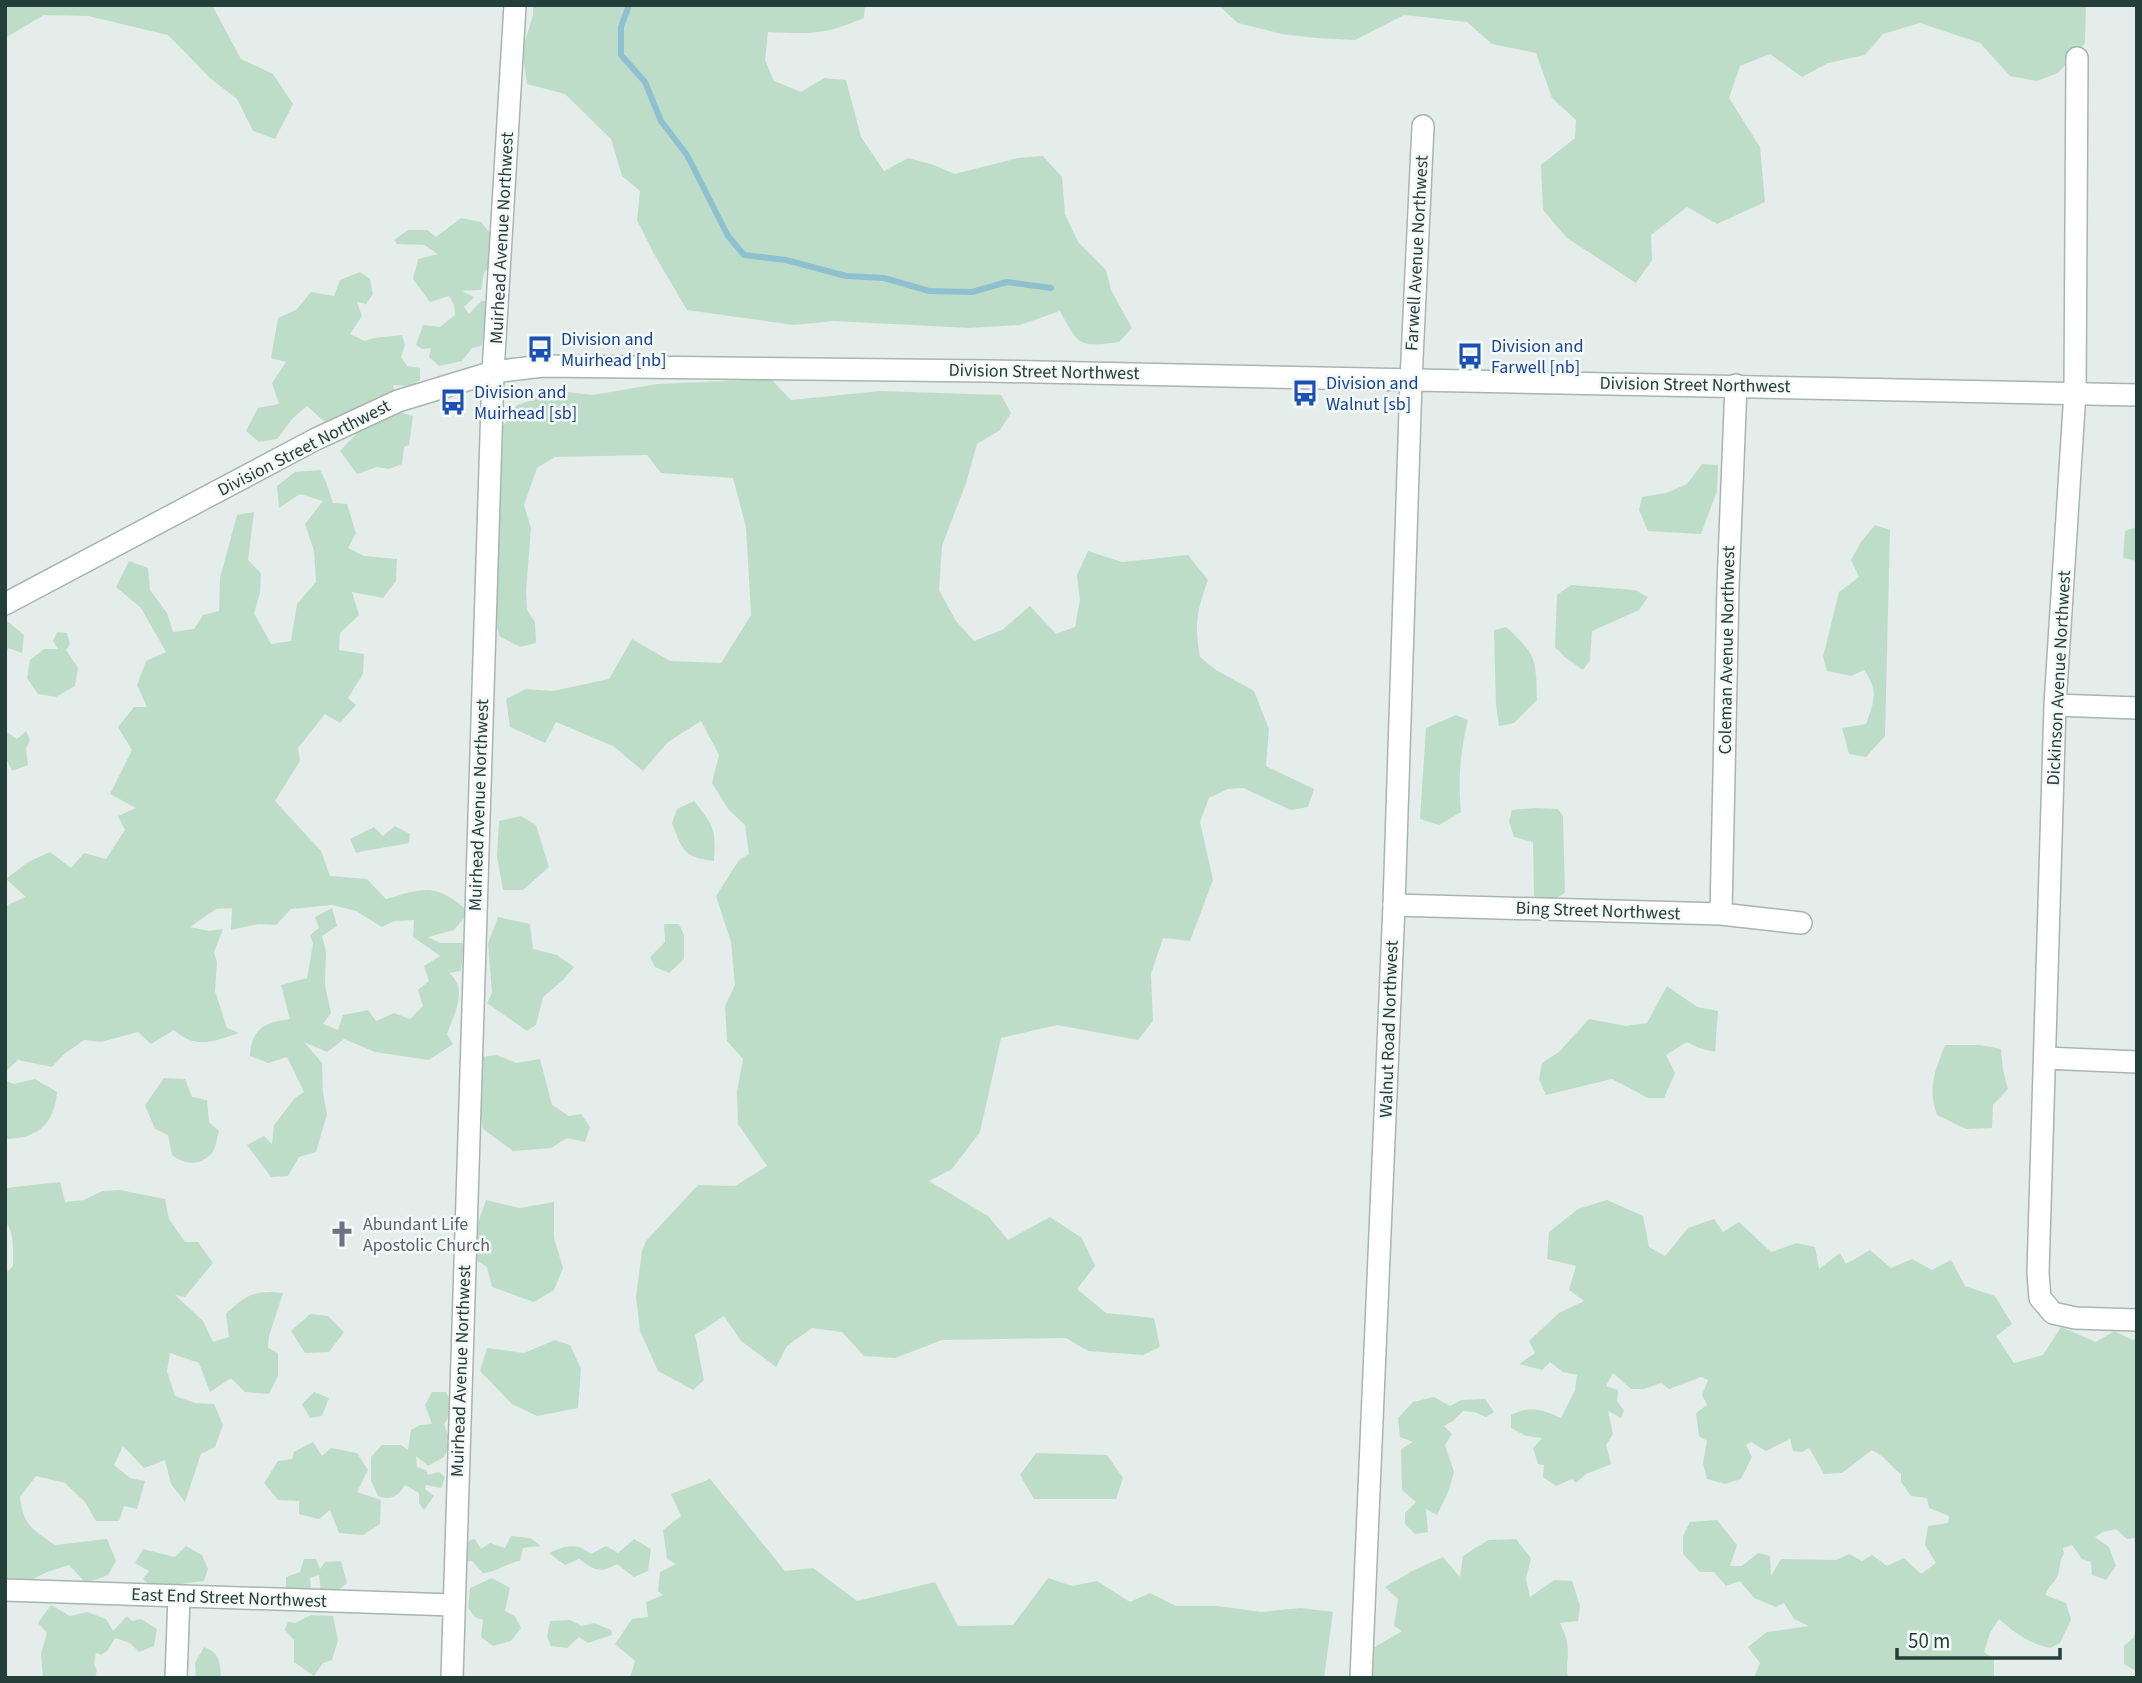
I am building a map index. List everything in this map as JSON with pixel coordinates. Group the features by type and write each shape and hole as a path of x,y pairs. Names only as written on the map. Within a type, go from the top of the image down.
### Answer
{"street":[{"name":"Muirhead Avenue Northwest","path":"452,1678 494,372 515,5"},
{"name":"Dickinson Avenue Northwest","path":"2077,58 2075,392 2056,705 2038,1273 2040,1298 2053,1313 2075,1318 2137,1320"},
{"name":"Farwell Avenue Northwest","path":"1411,380 1423,127"},
{"name":"Division Street Northwest","path":"5,604 316,439 398,401 494,372 542,366 622,365 2137,395"},
{"name":"Walnut Road Northwest","path":"1361,1678 1394,905 1411,380"},
{"name":"Coleman Avenue Northwest","path":"1721,914 1735,386"},
{"path":"2056,705 2137,708"},
{"name":"Bing Street Northwest","path":"1394,905 1721,914 1801,923"},
{"path":"2045,1058 2137,1062"},
{"name":"East End Street Northwest","path":"5,1590 453,1605"},
{"path":"176,1678 179,1596"}],"green space":[{"path":"5,5 212,5 241,59 273,74 293,104 275,139 253,131 237,99 211,79 168,35 88,16 44,15 5,38"},
{"path":"533,5 865,5 864,18 838,28 807,33 768,32 765,60 774,81 801,92 824,78 846,80 861,137 884,171 908,158 955,174 1018,158 1043,156 1062,177 1065,214 1078,242 1106,270 1111,290 1132,328 1119,342 1088,344 1076,338 1060,311 1020,325 969,328 834,321 794,325 687,310 637,220 640,191 622,176 611,139 565,94 527,84 522,51 533,15"},
{"path":"1218,5 2086,5 2085,43 2058,73 2037,81 2010,76 1980,43 1920,23 1883,34 1865,55 1828,63 1802,77 1770,54 1740,66 1729,98 1760,147 1765,202 1717,224 1687,207 1651,235 1652,260 1636,283 1567,238 1543,210 1541,165 1575,138 1576,120 1552,98 1536,53 1492,44 1467,22 1404,15 1355,40 1317,38 1282,34 1238,23"},
{"path":"461,218 481,222 494,238 494,263 484,273 481,290 462,291 474,297 464,307 469,314 481,301 491,301 491,335 484,336 481,346 472,348 462,361 439,366 429,357 431,348 422,349 416,345 423,325 440,327 455,315 454,305 449,296 430,302 413,279 418,259 438,254 424,245 397,244 394,240 408,230 427,230 436,237"},
{"path":"360,272 370,279 373,294 366,304 357,302 362,316 350,334 365,341 402,335 405,345 401,357 407,366 420,368 420,380 409,386 393,385 394,392 376,398 377,412 392,410 413,416 409,445 404,447 402,464 389,469 377,467 357,474 340,451 356,434 350,411 326,423 307,406 293,418 277,439 259,442 246,431 258,408 279,404 272,383 286,362 271,358 278,318 296,310 311,292 334,296 340,280"},
{"path":"771,379 791,400 880,391 1001,395 1011,413 1000,430 977,444 966,483 942,546 939,590 956,621 974,641 1002,630 1030,606 1056,634 1075,627 1080,600 1077,575 1088,551 1122,562 1188,555 1208,580 1198,618 1200,657 1216,670 1254,691 1269,729 1266,766 1314,789 1308,807 1291,810 1243,788 1228,789 1209,798 1200,822 1213,880 1190,941 1163,938 1151,974 1153,1021 1138,1040 1057,1025 1001,1038 980,1132 952,1169 929,1181 988,1216 1008,1240 1050,1217 1082,1238 1095,1266 1077,1289 1106,1313 1154,1318 1160,1347 1143,1355 1088,1351 1066,1338 942,1340 895,1358 864,1356 842,1332 812,1328 787,1346 776,1367 741,1341 724,1316 695,1335 704,1380 693,1390 658,1371 640,1331 636,1297 642,1251 646,1241 698,1185 735,1186 767,1166 738,1124 737,1092 743,1059 727,1041 725,1006 735,985 731,942 716,896 739,860 749,854 745,825 728,809 712,783 719,755 701,721 668,742 643,771 613,746 556,722 545,743 510,727 506,699 526,689 553,691 609,679 632,639 670,661 721,663 751,615 746,527 733,478 661,473 647,455 555,457 537,468 524,505 531,528 527,610 535,622 536,643 520,647 499,636 493,609 497,435 517,405 559,391 593,395 657,384"},
{"path":"1702,464 1718,465 1717,491 1701,534 1648,531 1639,510 1642,497 1666,493 1687,484"},
{"path":"320,470 333,503 347,504 356,533 348,548 364,556 397,559 396,581 383,598 352,592 359,615 340,633 339,650 364,654 363,674 348,698 356,705 340,723 325,714 298,748 300,761 275,801 321,851 330,876 367,879 386,899 422,890 439,892 469,912 454,930 428,937 440,943 464,943 461,971 449,973 455,979 459,994 447,1034 453,1044 429,1060 375,1052 344,1039 327,1052 304,1042 322,1063 327,1114 316,1152 299,1157 288,1176 271,1177 247,1145 264,1136 272,1144 274,1125 295,1098 304,1092 287,1057 268,1063 250,1056 251,1047 261,1028 273,1022 290,1019 281,985 307,978 313,944 310,935 319,928 315,917 332,908 337,926 322,936 326,951 325,985 331,1013 323,1024 338,1030 343,1015 368,1010 376,1021 394,1013 410,1019 423,1006 418,990 429,981 424,966 440,956 413,937 414,920 394,921 382,927 356,911 332,905 291,909 276,925 258,924 231,930 232,908 216,909 190,927 209,931 223,929 214,952 217,962 215,991 227,1028 239,1033 205,1042 190,1040 174,1030 151,1044 138,1032 101,1042 84,1040 52,1067 18,1060 5,1072 5,906 26,897 6,879 28,862 50,852 71,868 84,853 106,859 125,830 118,816 136,808 110,794 132,750 118,727 134,707 147,707 137,685 146,661 166,652 141,608 116,587 129,561 148,568 150,590 167,613 173,632 194,629 203,615 219,611 220,578 237,515 254,512 248,560 261,573 260,593 254,613 271,644 291,641 297,604 316,582 314,551 305,524 323,501 300,494 279,508 277,486 295,472"},
{"path":"1875,525 1890,530 1885,736 1866,757 1849,754 1842,728 1866,724 1874,696 1869,677 1864,670 1851,676 1827,671 1823,657 1839,592 1859,577 1851,560"},
{"path":"2137,527 2137,561 2123,558 2125,531"},
{"path":"1571,585 1635,590 1648,597 1639,610 1592,631 1590,660 1583,670 1555,647 1557,595"},
{"path":"6,620 24,635 22,653 8,648 5,663"},
{"path":"1506,627 1524,644 1533,659 1537,700 1514,723 1499,726 1494,630"},
{"path":"57,632 67,633 70,644 66,650 78,668 75,686 56,697 38,694 27,678 30,660 44,649 58,649 53,641"},
{"path":"1456,715 1468,720 1460,766 1461,812 1439,825 1420,819 1426,728"},
{"path":"5,731 17,739 26,731 30,740 26,749 28,765 12,771 5,756"},
{"path":"694,801 712,828 715,842 714,861 690,855 682,846 672,823 677,809"},
{"path":"1558,809 1563,816 1565,893 1547,903 1534,896 1533,842 1514,837 1509,821 1512,810"},
{"path":"521,816 536,825 549,867 523,890 503,890 497,857 499,821"},
{"path":"395,826 410,834 409,843 356,853 350,839 374,827 383,836"},
{"path":"498,917 530,924 533,949 557,955 574,967 543,997 536,1025 527,1031 487,1003 492,993 488,943"},
{"path":"664,924 679,924 684,935 684,959 669,973 655,967 650,957 665,942"},
{"path":"1667,986 1697,1007 1718,1011 1715,1052 1687,1042 1666,1055 1675,1073 1664,1098 1648,1098 1612,1079 1546,1095 1539,1079 1542,1063 1559,1052 1589,1019 1626,1026 1647,1023"},
{"path":"1945,1045 1980,1045 2001,1049 2008,1089 1993,1105 1992,1128 1966,1129 1937,1115 1933,1087 1935,1071"},
{"path":"496,1055 516,1063 540,1059 552,1105 569,1116 581,1114 590,1127 585,1142 567,1138 551,1148 513,1151 483,1129 480,1109 482,1057"},
{"path":"164,1078 185,1079 192,1097 207,1100 209,1122 219,1131 213,1151 202,1160 192,1163 172,1155 168,1135 155,1129 145,1105"},
{"path":"35,1079 57,1092 48,1121 35,1133 5,1139 5,1080 14,1084"},
{"path":"60,1182 65,1202 84,1200 102,1191 120,1190 165,1199 169,1219 185,1242 198,1242 213,1263 185,1297 175,1295 203,1321 213,1342 229,1337 226,1314 239,1303 258,1293 283,1293 269,1336 268,1348 278,1353 278,1376 269,1394 245,1392 231,1378 210,1392 199,1363 170,1353 167,1371 175,1396 195,1403 214,1404 223,1425 215,1447 201,1454 185,1502 171,1484 165,1460 144,1468 123,1446 114,1465 130,1478 145,1481 137,1509 124,1506 119,1521 96,1521 85,1502 65,1483 36,1476 20,1497 30,1526 55,1545 107,1539 116,1561 108,1575 86,1583 69,1565 47,1572 20,1586 5,1579 5,1274 13,1266 13,1254 12,1237 5,1221 5,1188"},
{"path":"486,1200 520,1208 554,1202 554,1238 563,1268 554,1290 534,1302 492,1287 487,1267 476,1260 477,1226"},
{"path":"1607,1200 1643,1216 1649,1247 1665,1256 1688,1228 1714,1219 1723,1232 1739,1222 1771,1252 1797,1243 1815,1247 1819,1269 1840,1253 1846,1264 1870,1250 1891,1268 1912,1259 1932,1270 1951,1260 1965,1286 1995,1296 2012,1324 1996,1336 2014,1363 2043,1355 2061,1327 2096,1342 2114,1331 2133,1340 2137,1338 2137,1538 2127,1539 2116,1529 2095,1537 2109,1547 2116,1566 2106,1580 2092,1575 2091,1562 2082,1559 2072,1545 2063,1548 2058,1576 2045,1595 2066,1603 2071,1620 2060,1643 2050,1648 2029,1641 1999,1619 1990,1633 1984,1652 1994,1659 1994,1678 1754,1678 1760,1663 1748,1647 1767,1632 1809,1626 1794,1619 1784,1603 1776,1607 1754,1598 1740,1581 1726,1586 1714,1572 1700,1572 1683,1554 1683,1536 1690,1522 1717,1520 1737,1545 1730,1566 1742,1566 1758,1553 1770,1556 1771,1576 1781,1559 1836,1560 1849,1554 1862,1561 1872,1555 1887,1566 1904,1558 1921,1574 1936,1563 1925,1545 1928,1526 1948,1523 1949,1516 1929,1508 1927,1498 1911,1496 1901,1482 1901,1474 1872,1450 1842,1473 1824,1474 1809,1448 1802,1452 1793,1451 1790,1439 1766,1451 1751,1442 1746,1445 1752,1457 1741,1479 1725,1484 1707,1479 1703,1463 1707,1441 1699,1436 1696,1413 1707,1405 1702,1395 1708,1380 1701,1377 1669,1389 1661,1383 1644,1389 1631,1389 1613,1373 1606,1386 1618,1390 1617,1401 1624,1411 1621,1418 1608,1411 1613,1434 1606,1445 1611,1464 1586,1474 1576,1483 1572,1479 1556,1486 1543,1477 1544,1465 1538,1464 1533,1448 1542,1438 1526,1436 1511,1428 1511,1415 1536,1409 1561,1418 1575,1390 1577,1375 1563,1372 1550,1362 1542,1370 1519,1364 1535,1353 1529,1341 1559,1313 1584,1301 1569,1290 1576,1266 1547,1259 1549,1232 1578,1209"},
{"path":"310,1314 328,1316 344,1332 329,1352 305,1353 291,1331"},
{"path":"555,1340 570,1345 581,1369 578,1408 537,1416 512,1404 480,1371 487,1348 524,1353"},
{"path":"314,1392 329,1398 322,1416 310,1418 302,1404"},
{"path":"432,1392 446,1392 454,1408 444,1424 451,1443 444,1457 428,1466 416,1456 417,1467 426,1470 428,1475 439,1472 445,1477 441,1488 426,1485 425,1489 434,1496 424,1510 419,1503 419,1493 405,1485 394,1496 378,1496 371,1481 371,1457 382,1445 401,1445 408,1450 411,1430 420,1425 432,1424 425,1405"},
{"path":"1434,1397 1450,1406 1461,1400 1485,1399 1494,1412 1486,1417 1463,1411 1444,1426 1452,1434 1445,1445 1454,1472 1437,1515 1426,1509 1428,1532 1415,1534 1405,1524 1405,1513 1416,1502 1402,1490 1401,1449 1413,1442 1400,1437 1398,1418 1413,1402"},
{"path":"313,1442 322,1456 331,1448 357,1453 368,1470 357,1492 381,1500 380,1524 363,1535 339,1533 330,1510 319,1519 299,1514 299,1501 278,1500 264,1483 278,1461 292,1459 294,1452"},
{"path":"1036,1453 1107,1455 1123,1478 1116,1499 1034,1499 1020,1475"},
{"path":"710,1479 785,1571 813,1568 857,1601 935,1582 958,1626 1013,1625 1048,1578 1072,1586 1097,1581 1130,1602 1150,1593 1176,1606 1218,1606 1261,1612 1301,1608 1333,1612 1324,1678 630,1678 635,1661 615,1644 632,1619 648,1617 646,1602 663,1595 658,1591 660,1572 676,1564 667,1559 663,1530 681,1516 671,1494"},
{"path":"511,1536 530,1538 541,1546 523,1548 520,1561 483,1573 472,1561 461,1561 461,1543 475,1539 481,1549 490,1543 505,1548"},
{"path":"634,1539 651,1549 648,1571 634,1577 617,1564 601,1570 579,1559 565,1565 549,1553 570,1546 591,1554 606,1546 618,1553"},
{"path":"1516,1539 1531,1558 1526,1579 1530,1597 1554,1580 1572,1581 1580,1606 1578,1621 1560,1623 1567,1645 1569,1678 1371,1678 1368,1651 1402,1631 1394,1626 1398,1599 1385,1587 1443,1557 1460,1577 1463,1556 1488,1540"},
{"path":"186,1546 202,1555 208,1569 204,1581 160,1590 143,1579 149,1571 135,1563 143,1549 175,1557"},
{"path":"304,1559 316,1559 320,1569 325,1562 341,1561 347,1583 335,1593 321,1591 319,1575 310,1578 311,1592 300,1596 286,1588 286,1577 300,1572"},
{"path":"492,1578 510,1588 505,1611 515,1616 521,1628 511,1641 493,1646 481,1637 483,1620 475,1617 468,1608 470,1588"},
{"path":"51,1605 70,1616 87,1612 106,1619 113,1631 127,1616 132,1621 141,1619 157,1629 154,1646 139,1652 130,1643 115,1638 108,1650 101,1655 96,1653 95,1678 43,1678 41,1654 47,1633 38,1623"},
{"path":"311,1615 333,1616 338,1640 332,1660 323,1663 314,1676 294,1662 294,1640 285,1630 288,1622 295,1623"},
{"path":"570,1620 582,1626 594,1623 611,1630 612,1635 588,1643 579,1637 567,1648 551,1646 547,1637 550,1621"},
{"path":"2137,1629 2137,1672 2124,1664 2124,1646 2133,1638"},
{"path":"204,1647 218,1659 221,1678 196,1678 195,1663"}],"waterway":[{"path":"629,5 621,27 621,55 645,82 661,121 687,155 728,236 744,255 786,260 846,276 884,278 929,291 972,292 1007,282 1051,288"}],"place":[{"name":"Division and Muirhead [nb]","path":"540,349"},
{"name":"Division and Farwell [nb]","path":"1470,356"},
{"name":"Division and Walnut [sb]","path":"1305,393"},
{"name":"Division and Muirhead [sb]","path":"453,402"},
{"name":"Abundant Life Apostolic Church","path":"342,1234"}]}
